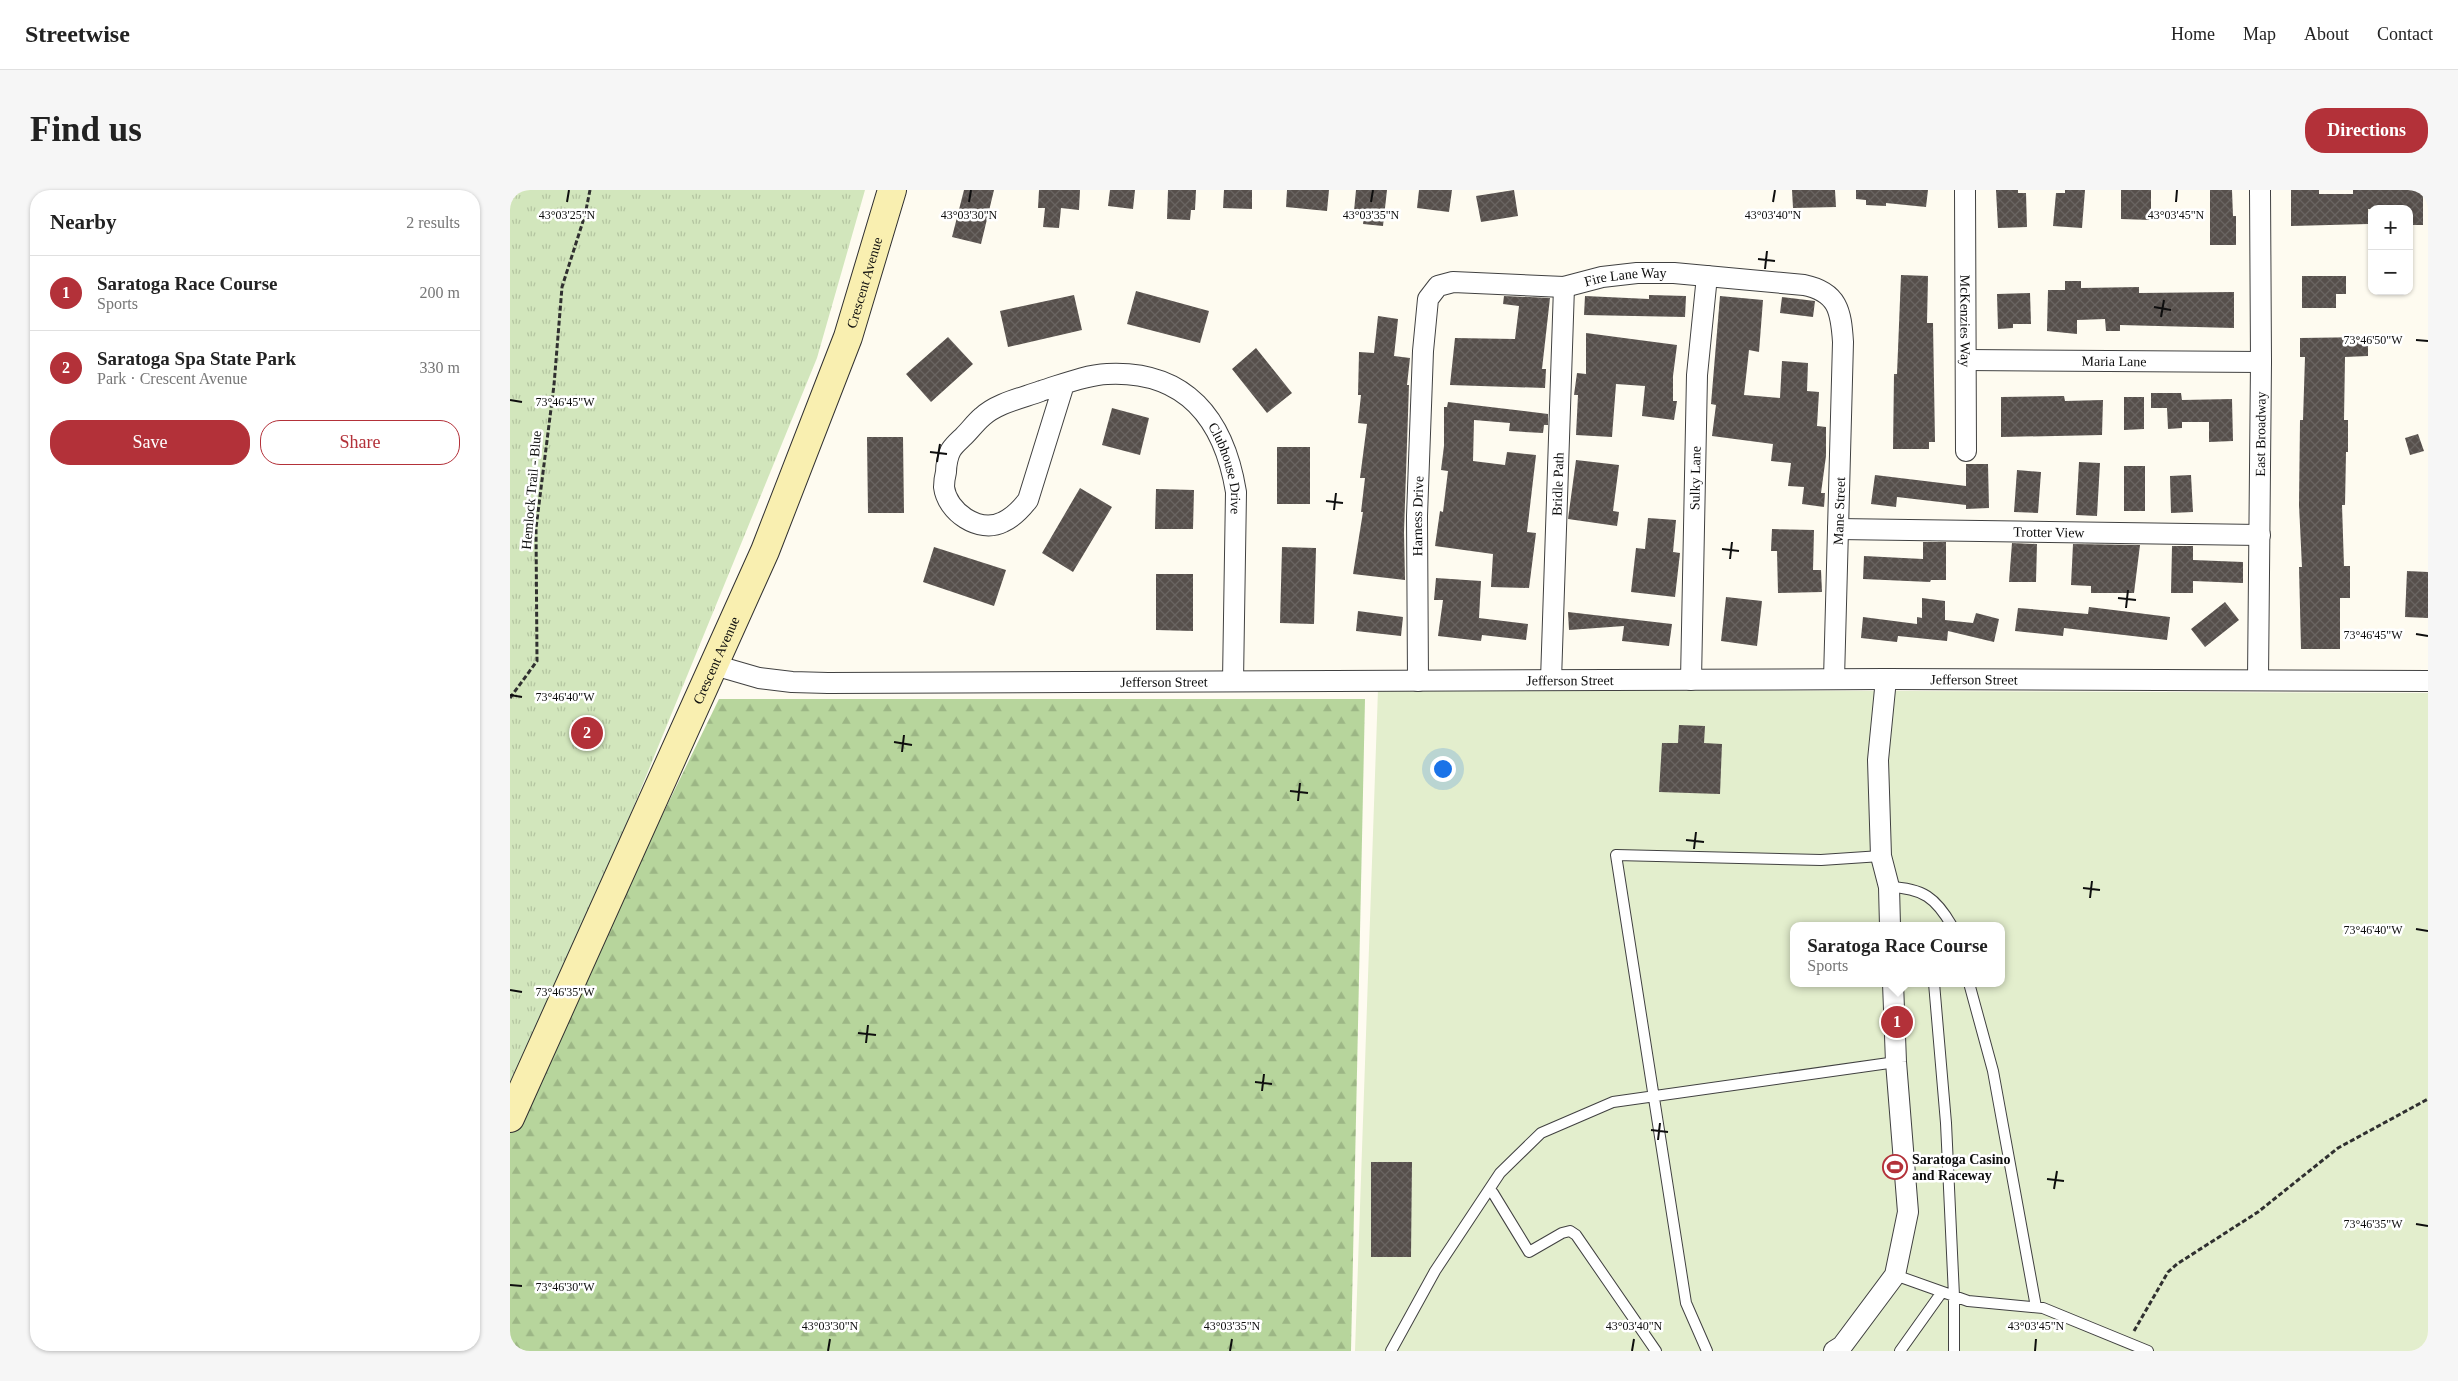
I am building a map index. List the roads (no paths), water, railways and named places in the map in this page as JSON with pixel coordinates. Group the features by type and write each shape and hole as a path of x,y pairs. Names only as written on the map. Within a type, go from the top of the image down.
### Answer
{"street":[{"name":"Crescent Avenue","path":"510,1118 765,551 848,337 892,190"},
{"name":"McKenzies Way","path":"1965,190 1966,451"},
{"name":"East Broadway","path":"2258,679 2261,362 2260,190"},
{"name":"Fire Lane Way","path":"1423,351 1428,299 1438,286 1445,283 1497,282 1564,286 1602,277 1637,273 1707,276 1816,287 1836,303 1841,314 1843,342"},
{"name":"Sulky Lane","path":"1691,680 1697,376 1707,276"},
{"name":"Bridle Path","path":"1551,680 1564,286"},
{"name":"Mane Street","path":"1834,679 1843,342"},
{"name":"Harness Drive","path":"1418,681 1417,516 1423,351"},
{"name":"Maria Lane","path":"1966,360 2261,362"},
{"name":"Clubhouse Drive","path":"1064,384 1028,500 1018,513 1002,523 982,525 964,519 950,505 944,487 946,467 951,450 983,415 1010,402 1064,384 1106,374 1148,376 1174,386 1196,403 1211,420 1231,463 1236,492 1233,681"},
{"name":"Trotter View","path":"1838,530 2260,535"},
{"name":"Jefferson Street","path":"714,665 758,678 792,682 1834,679 2428,681"},
{"path":"1886,679 1878,760 1881,856 1889,887 1890,922"},
{"path":"1834,1351 1842,1346 1895,1274 1908,1212 1896,1062 1893,987"}],"lane":[{"path":"1707,1351 1686,1303 1616,855 1821,860 1881,856"},
{"path":"1889,887 1926,894 1940,906 1947,922"},
{"path":"1934,987 1946,1123 1954,1296 1954,1351"},
{"path":"1970,987 1993,1071 2036,1307"},
{"path":"1391,1351 1436,1271 1488,1190 1500,1173 1541,1133 1613,1102 1896,1062"},
{"path":"1488,1190 1493,1193 1529,1252 1562,1233 1570,1231 1576,1235 1656,1351"},
{"path":"1895,1274 1968,1301 2036,1307 2148,1351"},
{"path":"1900,1351 1942,1292"}],"place":[{"name":"Saratoga Spa State Park","path":"587,733"},
{"name":"Saratoga Race Course","path":"1897,1022"},
{"name":"Saratoga Casino and Raceway","path":"1895,1167"}]}
